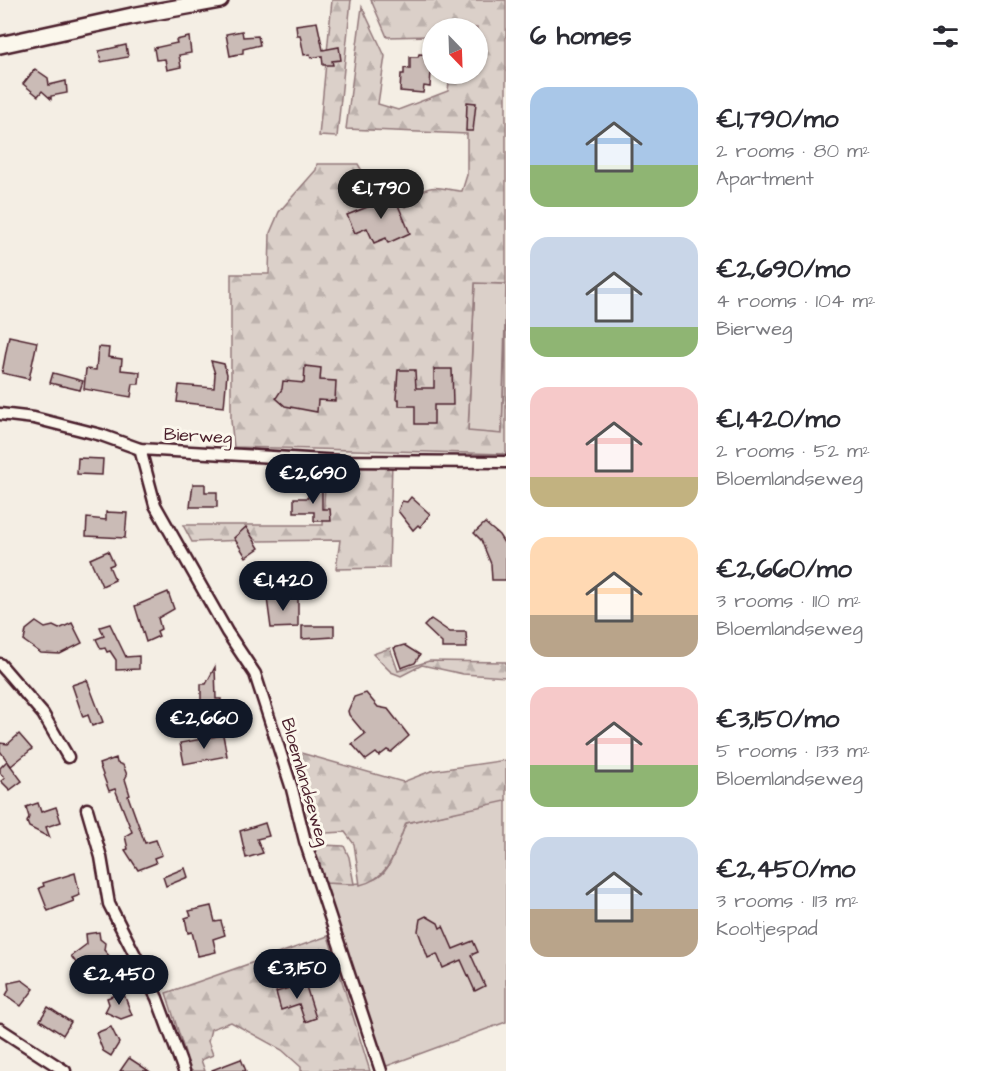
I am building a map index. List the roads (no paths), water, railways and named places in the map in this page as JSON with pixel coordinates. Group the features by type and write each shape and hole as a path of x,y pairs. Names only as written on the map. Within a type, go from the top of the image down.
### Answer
{"main road":[{"path":"0,45 132,16 220,0"}],"street":[{"name":"Bierweg","path":"0,414 101,435 140,449 341,460 506,462"},
{"name":"Bloemlandseweg","path":"140,449 156,504 227,632 255,674 292,789 305,841 381,1071"},
{"path":"0,664 43,714 68,757"},
{"path":"87,809 101,857 109,904 157,998 184,1071"},
{"path":"0,1029 65,1071"}]}
